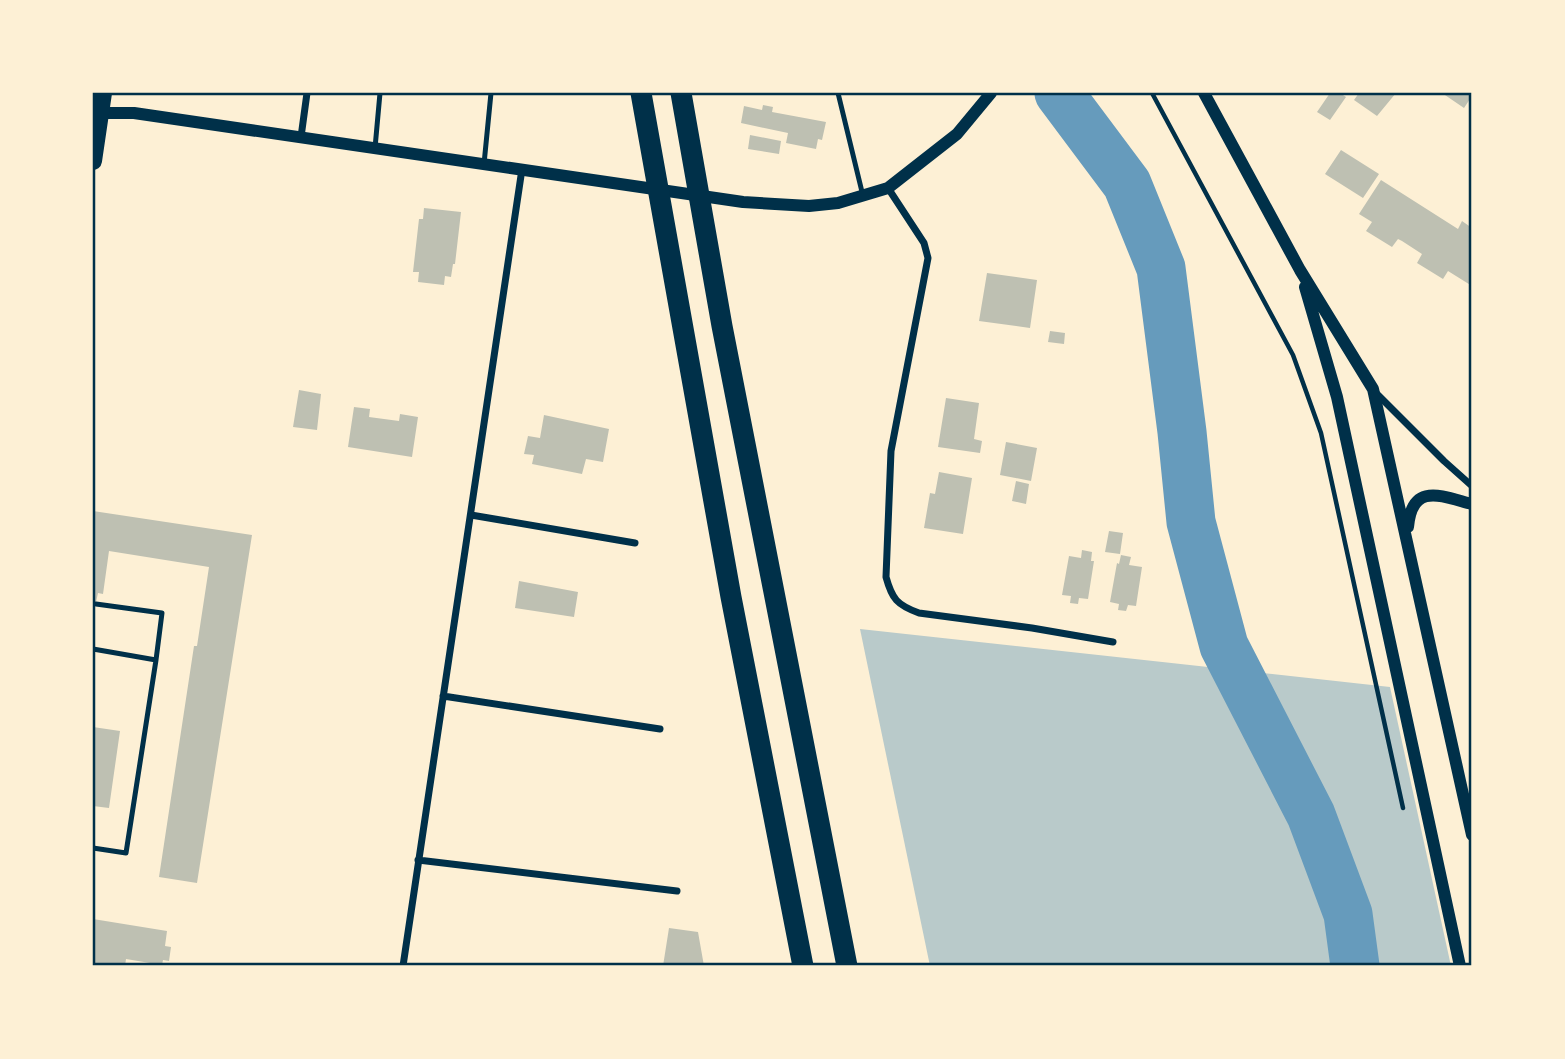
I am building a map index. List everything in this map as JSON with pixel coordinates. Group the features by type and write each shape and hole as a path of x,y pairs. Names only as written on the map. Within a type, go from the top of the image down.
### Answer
{"highway":[{"path":"641,93 729,584 803,966"},
{"path":"681,93 722,326 847,966"}],"main road":[{"path":"93,161 97,113 103,93"}],"street":[{"path":"301,137 307,93"},
{"path":"97,113 134,113 779,206 809,206 838,203 888,188 957,134 991,93"},
{"path":"1204,93 1300,270 1373,389 1472,486"},
{"path":"403,966 522,169"},
{"path":"888,188 925,243 928,258 891,451 886,577 891,594 903,607 919,613 1113,642"},
{"path":"1300,270 1337,397 1460,966"},
{"path":"1373,389 1472,835"},
{"path":"1407,537 1409,514 1416,501 1425,495 1437,494 1472,504"},
{"path":"471,515 635,543"},
{"path":"443,696 660,729"},
{"path":"418,860 677,891"}],"lane":[{"path":"375,148 380,93"},
{"path":"484,164 491,93"},
{"path":"838,93 863,196"},
{"path":"93,848 126,853 162,613 96,604"},
{"path":"93,649 156,660"}],"path":[{"path":"1152,93 1293,355 1309,394 1321,433 1405,820"}],"shaded area":[{"path":"860,629 1390,687 1451,966 930,966"}],"building":[{"path":"1330,93 1340,93 1346,97 1330,120 1317,112"},
{"path":"1359,93 1396,93 1377,116 1354,100"},
{"path":"1442,93 1472,93 1472,96 1464,108"},
{"path":"763,105 773,107 772,112 826,122 822,140 818,139 816,149 786,143 788,133 741,123 744,106 762,110"},
{"path":"750,135 781,141 779,154 748,149"},
{"path":"1341,150 1379,174 1363,198 1325,174"},
{"path":"1381,180 1458,229 1462,221 1472,228 1472,286 1448,271 1443,279 1417,263 1422,254 1402,241 1398,239 1392,247 1366,231 1372,222 1359,214"},
{"path":"424,208 461,212 455,264 451,277 445,276 444,285 418,282 419,272 413,272 419,219 423,219"},
{"path":"987,273 1037,280 1030,328 979,321"},
{"path":"1050,331 1065,333 1064,344 1048,342"},
{"path":"299,390 321,394 317,430 293,427"},
{"path":"946,398 979,403 974,439 982,441 980,453 938,447"},
{"path":"354,407 370,409 369,417 399,421 400,414 418,417 412,457 348,447"},
{"path":"544,415 609,429 603,462 586,459 582,474 532,464 534,455 524,454 528,436 540,438"},
{"path":"1006,442 1037,448 1031,481 1000,475"},
{"path":"939,472 972,478 963,534 924,528 930,493 935,494"},
{"path":"1016,481 1029,484 1026,504 1012,501"},
{"path":"93,511 252,535 197,883 159,877 194,646 197,646 209,567 109,551 103,594 98,593 93,616"},
{"path":"1109,531 1123,533 1120,554 1105,552"},
{"path":"1082,550 1092,552 1091,561 1094,561 1088,599 1079,598 1078,604 1070,603 1071,596 1062,595 1069,556 1081,558"},
{"path":"1121,555 1131,557 1129,565 1142,567 1136,606 1128,605 1126,611 1118,610 1119,604 1110,602"},
{"path":"519,581 578,592 574,617 515,608"},
{"path":"93,727 120,731 109,808 93,806"},
{"path":"93,919 167,931 165,946 171,947 169,961 163,960 162,965 126,959 125,966 93,963"},
{"path":"669,928 698,932 704,966 663,966"}],"waterway":[{"path":"1059,93 1127,184 1161,268 1191,522 1224,646 1311,815 1348,914 1355,966"}]}
